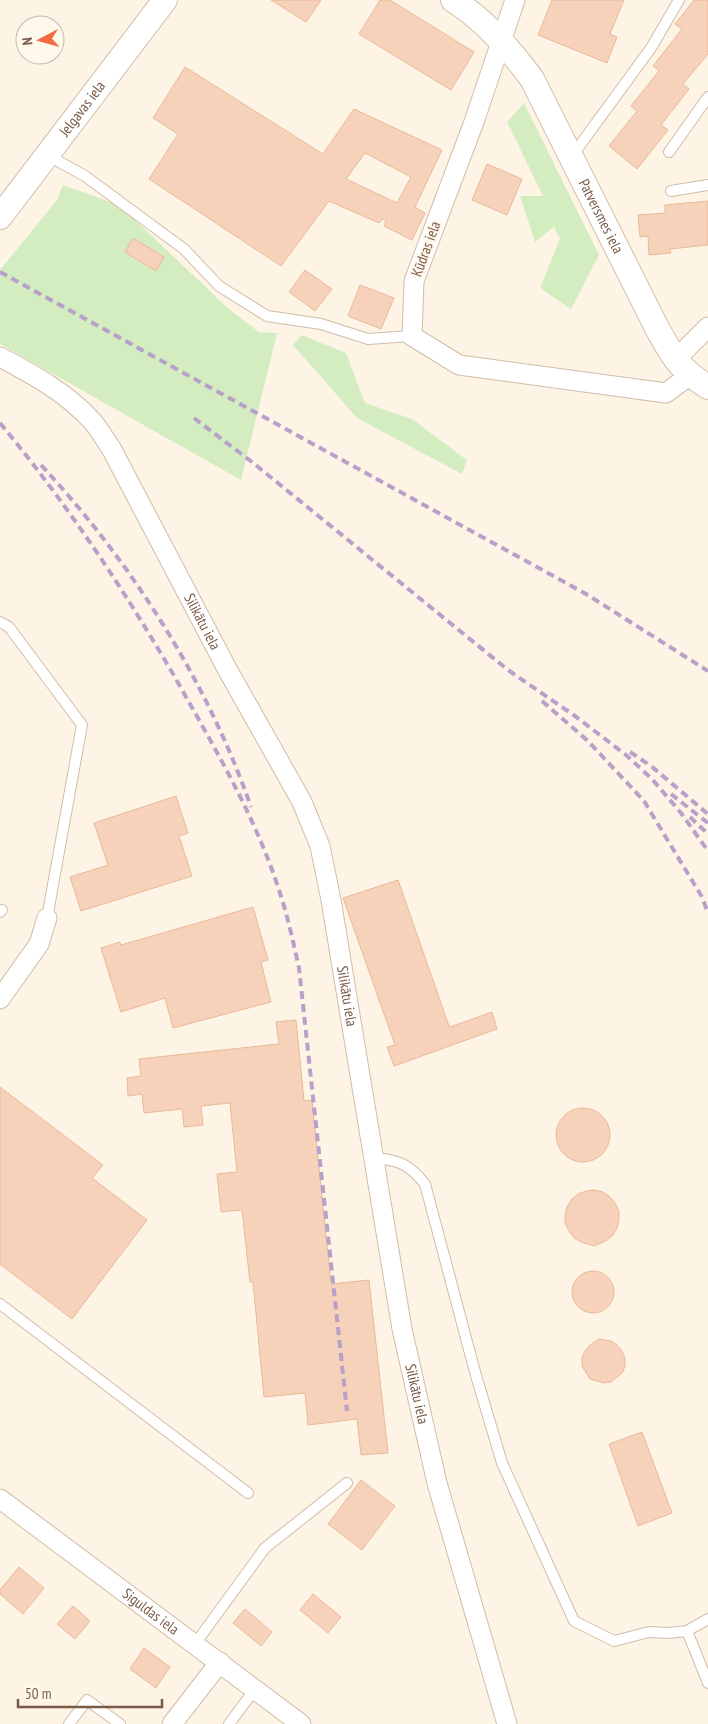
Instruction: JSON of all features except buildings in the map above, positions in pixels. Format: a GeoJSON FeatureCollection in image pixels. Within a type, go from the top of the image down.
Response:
{"type":"FeatureCollection","features":[{"type":"Feature","properties":{"kind":"street","name":"Jelgavas iela"},"geometry":{"type":"LineString","coordinates":[[0,217],[165,0]]}},
{"type":"Feature","properties":{"kind":"street","name":"Patversmes iela"},"geometry":{"type":"LineString","coordinates":[[452,0],[465,8],[501,40],[532,79],[657,328],[691,374]]}},
{"type":"Feature","properties":{"kind":"street","name":"Kūdras iela"},"geometry":{"type":"LineString","coordinates":[[412,336],[414,281],[474,122],[515,0]]}},
{"type":"Feature","properties":{"kind":"street"},"geometry":{"type":"LineString","coordinates":[[412,336],[458,365],[666,394],[691,374],[708,327]]}},
{"type":"Feature","properties":{"kind":"street","name":"Silikātu iela"},"geometry":{"type":"LineString","coordinates":[[0,357],[37,377],[70,400],[94,423],[111,448],[226,666],[302,802],[320,846],[402,1329],[445,1510],[507,1724]]}},
{"type":"Feature","properties":{"kind":"street"},"geometry":{"type":"LineString","coordinates":[[0,999],[39,944],[47,918]]}},
{"type":"Feature","properties":{"kind":"street","name":"Siguldas iela"},"geometry":{"type":"LineString","coordinates":[[0,1499],[301,1724]]}},
{"type":"Feature","properties":{"kind":"street"},"geometry":{"type":"LineString","coordinates":[[172,1724],[220,1662]]}},
{"type":"Feature","properties":{"kind":"lane"},"geometry":{"type":"LineString","coordinates":[[572,156],[651,48],[679,0]]}},
{"type":"Feature","properties":{"kind":"lane"},"geometry":{"type":"LineString","coordinates":[[669,152],[708,97]]}},
{"type":"Feature","properties":{"kind":"lane"},"geometry":{"type":"LineString","coordinates":[[47,156],[93,182],[184,249],[219,286],[267,316],[321,324],[368,340],[412,336]]}},
{"type":"Feature","properties":{"kind":"lane"},"geometry":{"type":"LineString","coordinates":[[670,191],[708,185]]}},
{"type":"Feature","properties":{"kind":"lane"},"geometry":{"type":"LineString","coordinates":[[0,622],[9,627],[82,725],[47,918]]}},
{"type":"Feature","properties":{"kind":"lane"},"geometry":{"type":"LineString","coordinates":[[374,1158],[392,1160],[414,1170],[425,1184],[475,1372],[502,1463],[574,1621],[614,1641],[649,1632],[687,1631],[708,1619]]}},
{"type":"Feature","properties":{"kind":"lane"},"geometry":{"type":"LineString","coordinates":[[0,1304],[248,1493]]}},
{"type":"Feature","properties":{"kind":"lane"},"geometry":{"type":"LineString","coordinates":[[195,1644],[265,1548],[347,1483]]}},
{"type":"Feature","properties":{"kind":"lane"},"geometry":{"type":"LineString","coordinates":[[687,1631],[708,1683]]}},
{"type":"Feature","properties":{"kind":"lane"},"geometry":{"type":"LineString","coordinates":[[229,1724],[256,1690]]}},
{"type":"Feature","properties":{"kind":"lane"},"geometry":{"type":"LineString","coordinates":[[69,1724],[87,1700],[120,1724]]}},
{"type":"Feature","properties":{"kind":"green space"},"geometry":{"type":"Polygon","coordinates":[[[524,103],[599,255],[571,309],[540,288],[560,239],[554,227],[535,242],[520,196],[543,196],[507,122],[524,103]]]}},
{"type":"Feature","properties":{"kind":"green space"},"geometry":{"type":"Polygon","coordinates":[[[63,185],[119,205],[230,310],[259,332],[277,333],[241,480],[0,344],[0,270],[57,200],[63,185]]]}},
{"type":"Feature","properties":{"kind":"green space"},"geometry":{"type":"Polygon","coordinates":[[[302,335],[346,353],[365,403],[412,419],[467,460],[462,474],[357,418],[293,345],[302,335]]]}},
{"type":"Feature","properties":{"kind":"railway"},"geometry":{"type":"LineString","coordinates":[[0,272],[586,594],[708,671]]}},
{"type":"Feature","properties":{"kind":"railway"},"geometry":{"type":"LineString","coordinates":[[194,418],[252,462],[508,670],[575,716],[626,755],[652,779],[681,813],[708,851]]}},
{"type":"Feature","properties":{"kind":"railway"},"geometry":{"type":"LineString","coordinates":[[0,423],[73,518],[161,653],[247,810],[269,861],[287,917],[299,968],[347,1411]]}},
{"type":"Feature","properties":{"kind":"railway"},"geometry":{"type":"LineString","coordinates":[[41,465],[106,542],[164,625],[212,714],[233,760],[251,807]]}},
{"type":"Feature","properties":{"kind":"railway"},"geometry":{"type":"LineString","coordinates":[[542,701],[588,741],[644,801],[702,897],[708,913]]}},
{"type":"Feature","properties":{"kind":"railway"},"geometry":{"type":"LineString","coordinates":[[630,752],[651,766],[708,814]]}},
{"type":"Feature","properties":{"kind":"railway"},"geometry":{"type":"LineString","coordinates":[[671,794],[708,823]]}},
{"type":"Feature","properties":{"kind":"railway"},"geometry":{"type":"LineString","coordinates":[[690,817],[708,834]]}}]}
